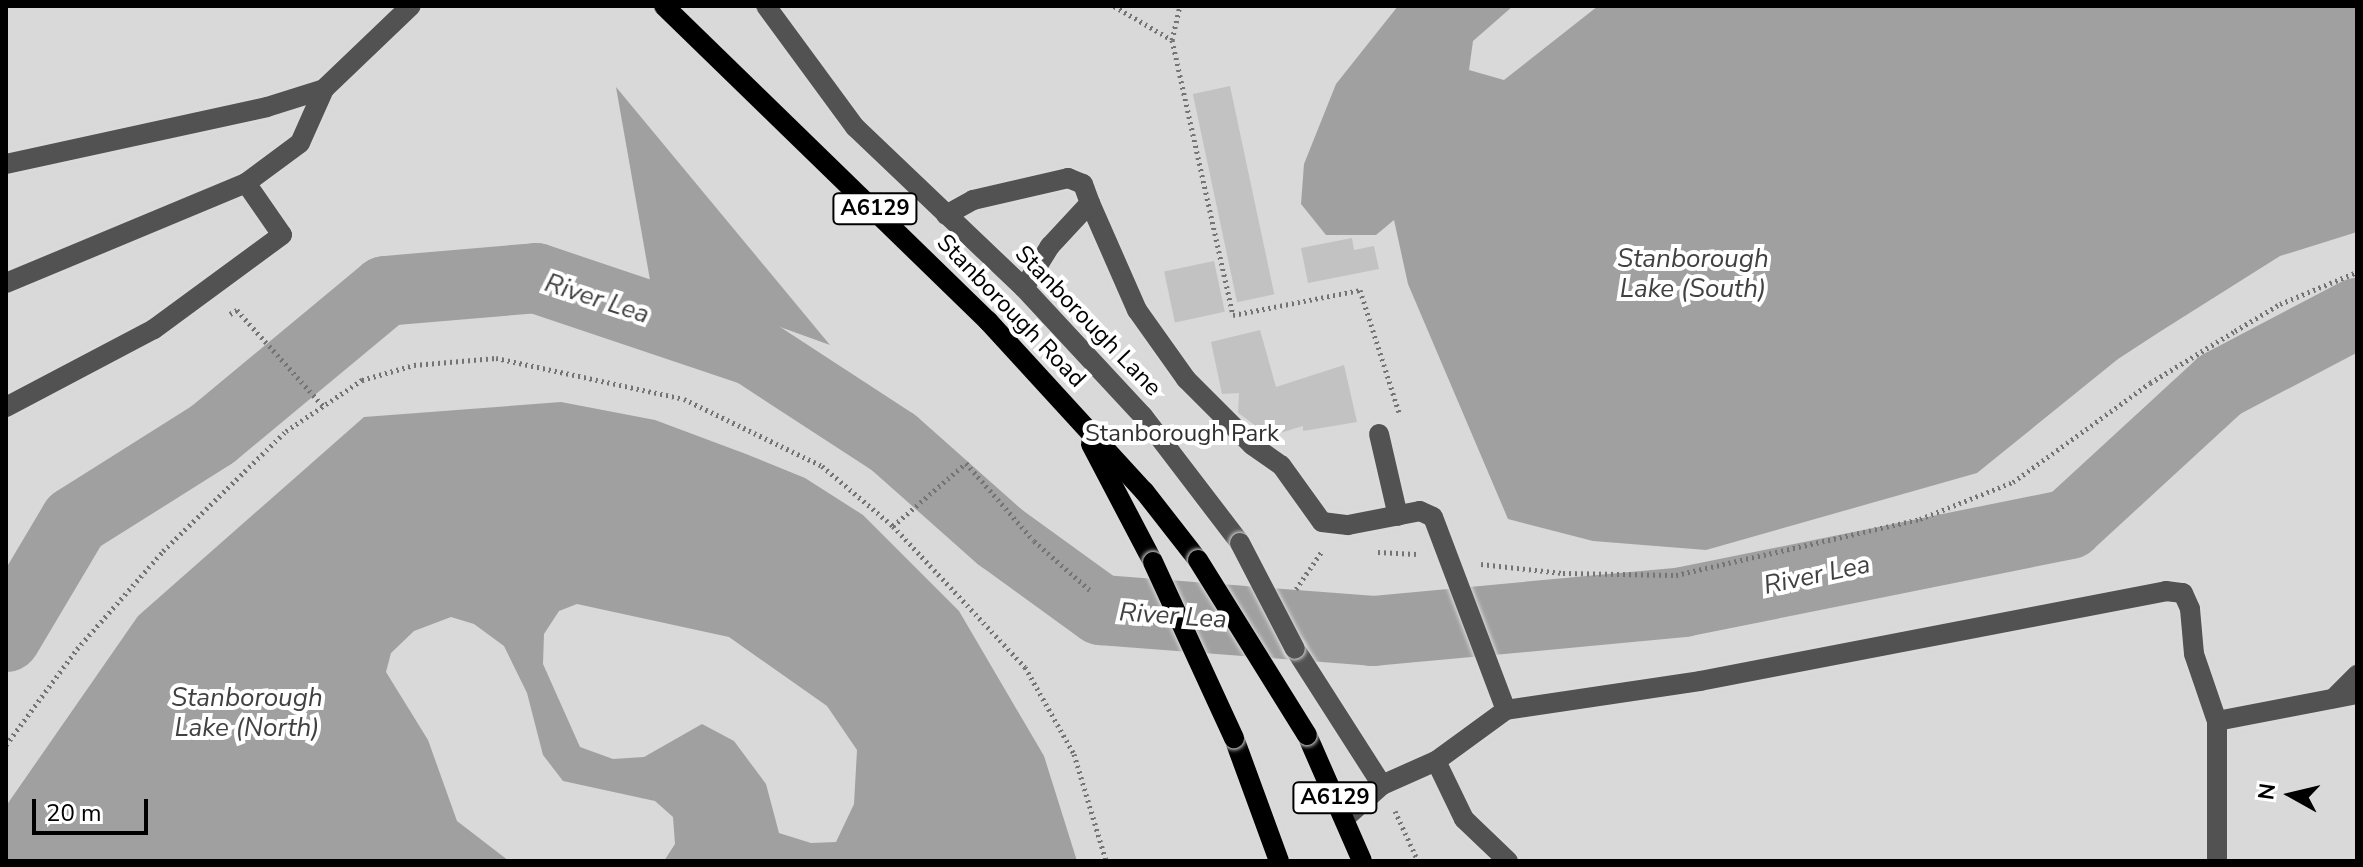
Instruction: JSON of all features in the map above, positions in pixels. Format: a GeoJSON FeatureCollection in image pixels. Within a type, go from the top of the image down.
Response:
{"type":"FeatureCollection","features":[{"type":"Feature","properties":{"kind":"main road","name":"Stanborough Road"},"geometry":{"type":"LineString","coordinates":[[664,6],[988,321],[1078,420]]}},
{"type":"Feature","properties":{"kind":"main road","name":"A6129"},"geometry":{"type":"LineString","coordinates":[[1078,420],[1198,560],[1307,735],[1362,861]]}},
{"type":"Feature","properties":{"kind":"main road","name":"A6129"},"geometry":{"type":"LineString","coordinates":[[1078,420],[1153,562],[1234,738],[1279,861]]}},
{"type":"Feature","properties":{"kind":"lane"},"geometry":{"type":"LineString","coordinates":[[6,283],[246,183],[300,143],[324,89],[411,6]]}},
{"type":"Feature","properties":{"kind":"lane","name":"Stanborough Lane"},"geometry":{"type":"LineString","coordinates":[[766,6],[855,127],[1024,288],[1143,416],[1240,543],[1295,649],[1382,785]]}},
{"type":"Feature","properties":{"kind":"lane"},"geometry":{"type":"LineString","coordinates":[[6,164],[267,107],[324,89]]}},
{"type":"Feature","properties":{"kind":"lane"},"geometry":{"type":"LineString","coordinates":[[946,215],[973,200],[1068,178],[1083,184],[1137,310],[1186,379],[1252,445],[1281,465],[1308,508],[1322,522],[1348,525],[1420,511],[1433,517],[1506,710]]}},
{"type":"Feature","properties":{"kind":"lane"},"geometry":{"type":"LineString","coordinates":[[6,407],[154,329],[282,235],[246,183]]}},
{"type":"Feature","properties":{"kind":"lane"},"geometry":{"type":"LineString","coordinates":[[1024,288],[1050,246],[1090,203]]}},
{"type":"Feature","properties":{"kind":"lane"},"geometry":{"type":"LineString","coordinates":[[1379,434],[1398,516]]}},
{"type":"Feature","properties":{"kind":"lane"},"geometry":{"type":"LineString","coordinates":[[1345,818],[1382,785],[1436,761],[1506,710],[1700,681],[2166,591],[2183,593],[2190,609],[2194,654],[2217,721],[2217,861]]}},
{"type":"Feature","properties":{"kind":"lane"},"geometry":{"type":"LineString","coordinates":[[2334,698],[2357,675]]}},
{"type":"Feature","properties":{"kind":"lane"},"geometry":{"type":"LineString","coordinates":[[2217,721],[2357,694]]}},
{"type":"Feature","properties":{"kind":"lane"},"geometry":{"type":"LineString","coordinates":[[1436,761],[1464,819],[1508,861]]}},
{"type":"Feature","properties":{"kind":"path"},"geometry":{"type":"LineString","coordinates":[[1114,6],[1172,40]]}},
{"type":"Feature","properties":{"kind":"path"},"geometry":{"type":"LineString","coordinates":[[1180,6],[1172,40],[1233,315],[1360,290],[1399,415]]}},
{"type":"Feature","properties":{"kind":"path"},"geometry":{"type":"LineString","coordinates":[[1369,551],[1449,555],[1563,573],[1676,575],[1920,519],[2013,482],[2150,383],[2235,331],[2280,304],[2357,272]]}},
{"type":"Feature","properties":{"kind":"path"},"geometry":{"type":"LineString","coordinates":[[225,317],[237,310],[312,389],[324,407]]}},
{"type":"Feature","properties":{"kind":"path"},"geometry":{"type":"LineString","coordinates":[[6,745],[77,649],[163,551],[286,431],[362,380],[456,359],[496,358],[684,399],[763,434],[822,466],[893,526],[1025,667],[1074,754],[1106,861]]}},
{"type":"Feature","properties":{"kind":"path"},"geometry":{"type":"LineString","coordinates":[[893,526],[966,463],[983,477],[1034,541],[1092,592]]}},
{"type":"Feature","properties":{"kind":"path"},"geometry":{"type":"LineString","coordinates":[[1291,593],[1323,549],[1338,549]]}},
{"type":"Feature","properties":{"kind":"path"},"geometry":{"type":"LineString","coordinates":[[1382,785],[1418,861]]}},
{"type":"Feature","properties":{"kind":"green space","name":"Stanborough Park"},"geometry":{"type":"Polygon","coordinates":[[[6,6],[2357,6],[2357,861],[6,861],[6,6]]]}},
{"type":"Feature","properties":{"kind":"water","name":"Stanborough Lake (South)"},"geometry":{"type":"Polygon","coordinates":[[[1398,6],[1513,6],[1473,41],[1469,70],[1504,80],[1598,6],[2357,6],[2357,232],[2280,256],[2161,331],[2118,359],[1977,473],[1706,550],[1593,541],[1508,519],[1408,284],[1394,220],[1376,235],[1326,235],[1301,204],[1304,164],[1336,84],[1398,6]]]}},
{"type":"Feature","properties":{"kind":"water"},"geometry":{"type":"Polygon","coordinates":[[[616,87],[830,345],[650,280],[616,87]]]}},
{"type":"Feature","properties":{"kind":"water","name":"Stanborough Lake (North)"},"geometry":{"type":"Polygon","coordinates":[[[561,402],[655,420],[805,478],[863,515],[959,611],[1044,756],[1077,861],[664,861],[675,844],[673,817],[655,801],[563,781],[543,755],[527,693],[504,646],[474,624],[451,617],[414,631],[391,653],[386,672],[428,740],[457,821],[509,861],[6,861],[6,806],[138,616],[364,417],[561,402]],[[577,604],[559,611],[544,634],[543,664],[580,747],[613,759],[644,757],[702,724],[734,741],[766,784],[779,833],[811,843],[836,842],[854,804],[857,750],[827,706],[729,637],[577,604]]]}},
{"type":"Feature","properties":{"kind":"building"},"geometry":{"type":"Polygon","coordinates":[[[1230,86],[1274,294],[1237,302],[1193,94],[1230,86]]]}},
{"type":"Feature","properties":{"kind":"building"},"geometry":{"type":"Polygon","coordinates":[[[1352,238],[1354,250],[1374,246],[1379,269],[1308,283],[1301,248],[1352,238]]]}},
{"type":"Feature","properties":{"kind":"building"},"geometry":{"type":"Polygon","coordinates":[[[1214,261],[1225,312],[1175,322],[1164,272],[1214,261]]]}},
{"type":"Feature","properties":{"kind":"building"},"geometry":{"type":"Polygon","coordinates":[[[1260,330],[1276,387],[1344,365],[1357,422],[1303,431],[1303,426],[1270,436],[1238,413],[1239,393],[1222,394],[1211,342],[1260,330]]]}},
{"type":"Feature","properties":{"kind":"waterway","name":"River Lea"},"geometry":{"type":"LineString","coordinates":[[6,637],[75,521],[213,434],[385,291],[536,278],[753,351],[894,443],[1000,537],[1101,610],[1373,631],[1683,602],[2069,524],[2220,385],[2357,313]]}}]}
